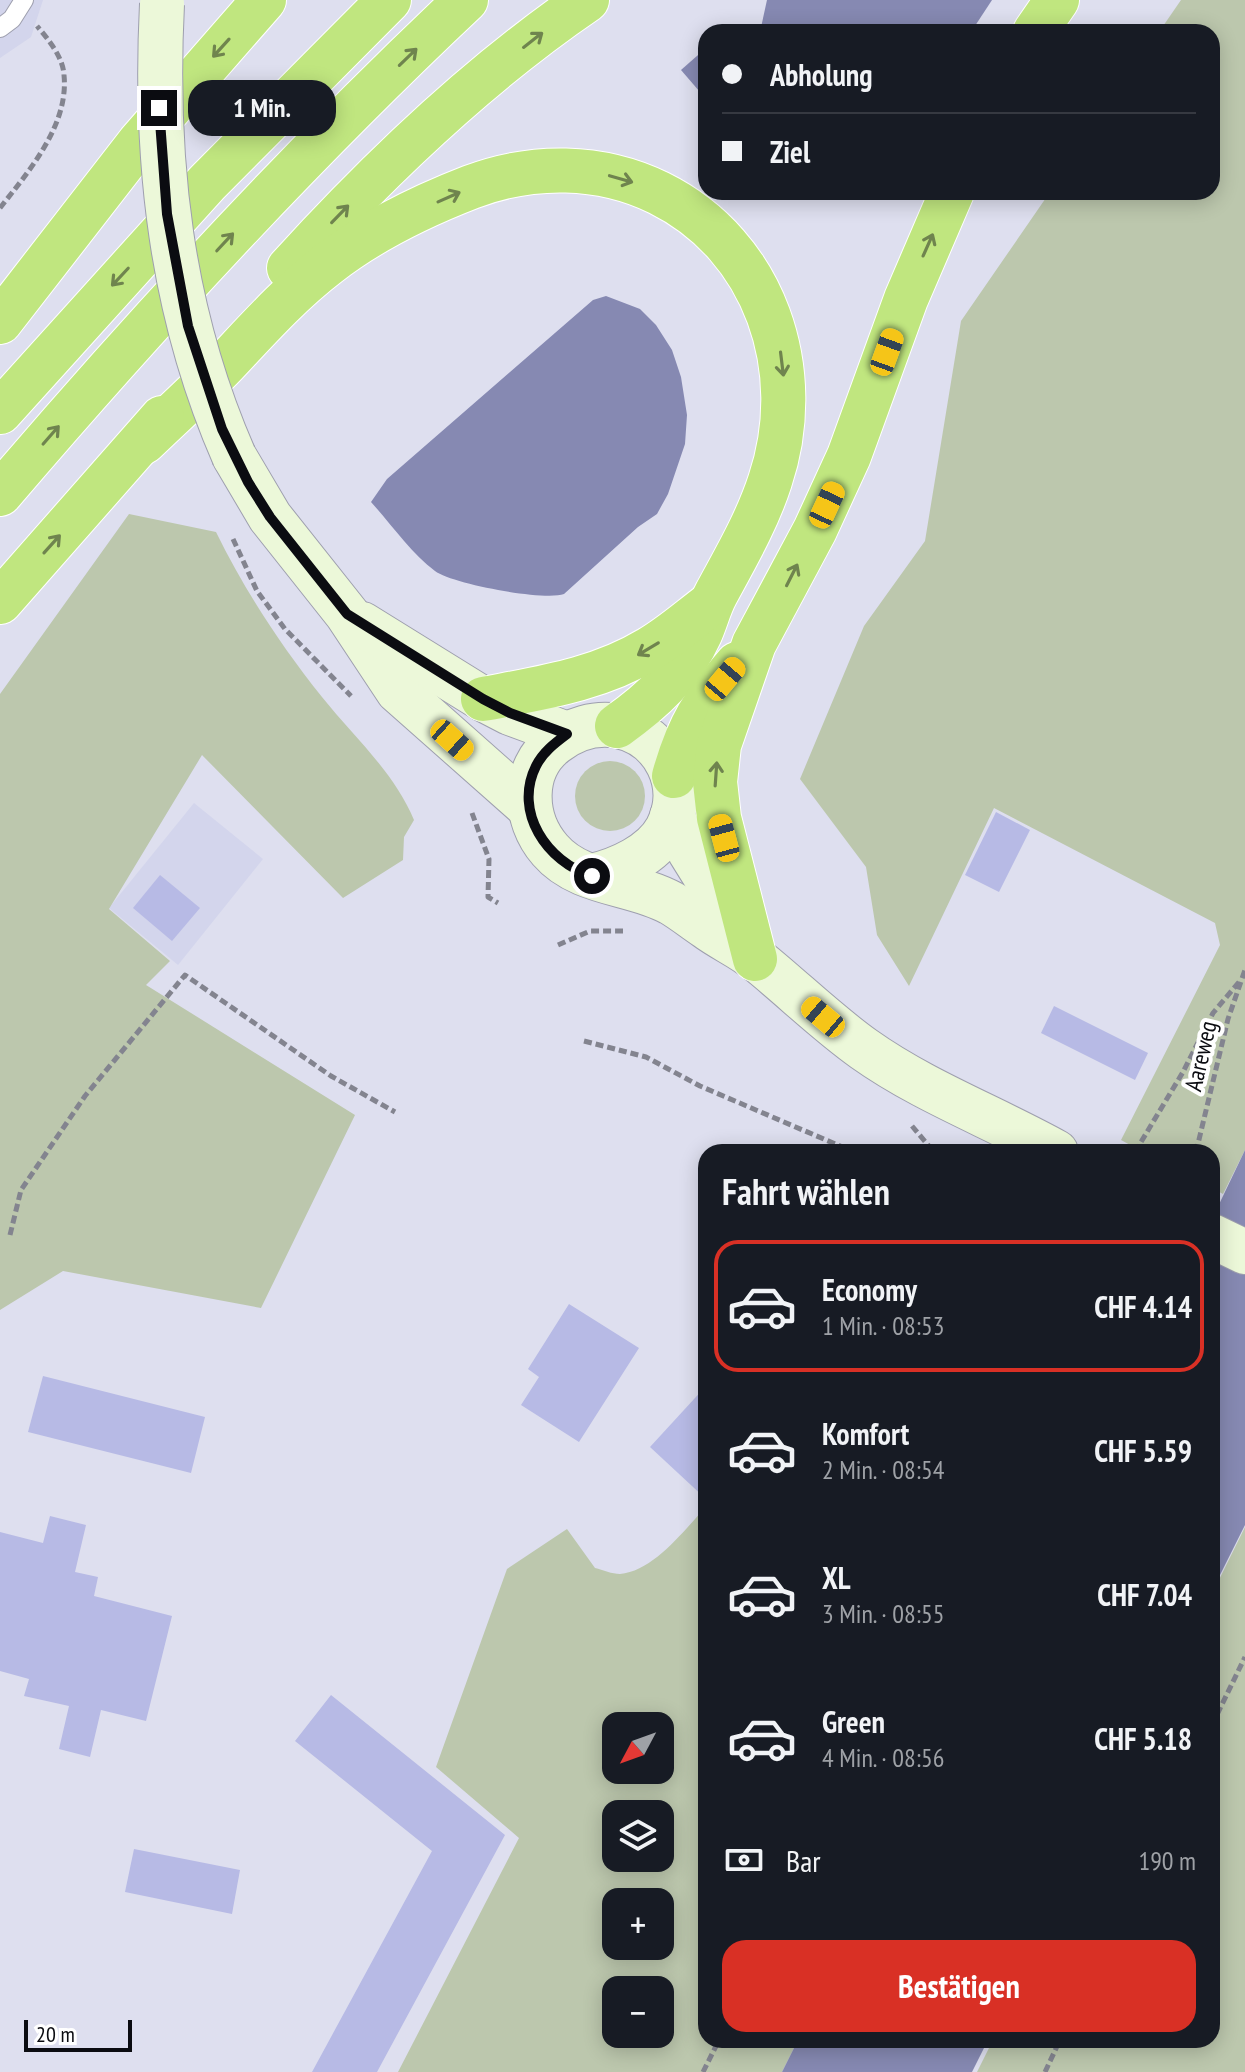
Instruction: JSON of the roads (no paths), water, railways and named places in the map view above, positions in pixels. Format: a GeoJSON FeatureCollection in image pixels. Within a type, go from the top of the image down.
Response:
{"type":"FeatureCollection","features":[{"type":"Feature","properties":{"kind":"highway"},"geometry":{"type":"LineString","coordinates":[[0,322],[139,143],[264,0]]}},
{"type":"Feature","properties":{"kind":"highway"},"geometry":{"type":"LineString","coordinates":[[0,412],[207,183],[389,0]]}},
{"type":"Feature","properties":{"kind":"highway"},"geometry":{"type":"LineString","coordinates":[[0,494],[114,363],[246,220],[466,0]]}},
{"type":"Feature","properties":{"kind":"highway"},"geometry":{"type":"LineString","coordinates":[[144,442],[213,352],[377,176],[502,64],[587,0]]}},
{"type":"Feature","properties":{"kind":"highway"},"geometry":{"type":"LineString","coordinates":[[1040,24],[1057,0]]}},
{"type":"Feature","properties":{"kind":"highway"},"geometry":{"type":"LineString","coordinates":[[0,602],[144,442],[298,288],[330,262],[384,228],[471,187],[505,177],[544,171],[581,171],[613,176],[671,199],[721,238],[759,291],[781,353],[784,416],[771,479],[745,539],[711,604],[700,635],[672,680],[617,726]]}},
{"type":"Feature","properties":{"kind":"highway"},"geometry":{"type":"LineString","coordinates":[[755,959],[719,818],[715,782],[719,745],[754,644],[815,530],[849,456],[906,299],[949,200]]}},
{"type":"Feature","properties":{"kind":"highway"},"geometry":{"type":"LineString","coordinates":[[483,699],[567,682],[616,666],[649,649],[711,604]]}},
{"type":"Feature","properties":{"kind":"highway"},"geometry":{"type":"LineString","coordinates":[[673,796],[689,729],[698,712],[754,644]]}},
{"type":"Feature","properties":{"kind":"main road"},"geometry":{"type":"LineString","coordinates":[[162,2],[159,108],[167,214],[188,326],[211,401],[234,456],[270,517],[347,614],[398,691],[529,807]]}},
{"type":"Feature","properties":{"kind":"main road"},"geometry":{"type":"LineString","coordinates":[[347,614],[483,699],[510,713],[567,734]]}},
{"type":"Feature","properties":{"kind":"main road"},"geometry":{"type":"LineString","coordinates":[[755,959],[723,900],[690,852],[664,757],[650,741],[617,726],[598,725],[567,734],[549,748],[536,766],[530,784],[529,807],[541,839],[563,863],[671,903],[755,959],[823,1017],[877,1057],[1041,1144]]}},
{"type":"Feature","properties":{"kind":"main road"},"geometry":{"type":"LineString","coordinates":[[592,876],[615,871],[648,849],[666,831],[673,796]]}},
{"type":"Feature","properties":{"kind":"main road"},"geometry":{"type":"LineString","coordinates":[[1220,1240],[1245,1252]]}},
{"type":"Feature","properties":{"kind":"lane"},"geometry":{"type":"LineString","coordinates":[[0,28],[22,4]]}},
{"type":"Feature","properties":{"kind":"water"},"geometry":{"type":"Polygon","coordinates":[[[767,0],[992,0],[976,24],[762,24],[767,0]]]}},
{"type":"Feature","properties":{"kind":"water"},"geometry":{"type":"Polygon","coordinates":[[[698,55],[698,90],[681,70],[698,55]]]}},
{"type":"Feature","properties":{"kind":"water"},"geometry":{"type":"Polygon","coordinates":[[[606,296],[640,309],[656,325],[672,350],[681,377],[687,415],[685,444],[668,494],[657,514],[638,527],[564,594],[553,596],[498,590],[435,571],[409,547],[371,502],[387,479],[593,300],[606,296]]]}},
{"type":"Feature","properties":{"kind":"water"},"geometry":{"type":"Polygon","coordinates":[[[1245,1150],[1245,1525],[1220,1575],[1220,1202],[1245,1150]]]}},
{"type":"Feature","properties":{"kind":"water"},"geometry":{"type":"Polygon","coordinates":[[[794,2048],[984,2048],[972,2072],[782,2072],[794,2048]]]}}]}
